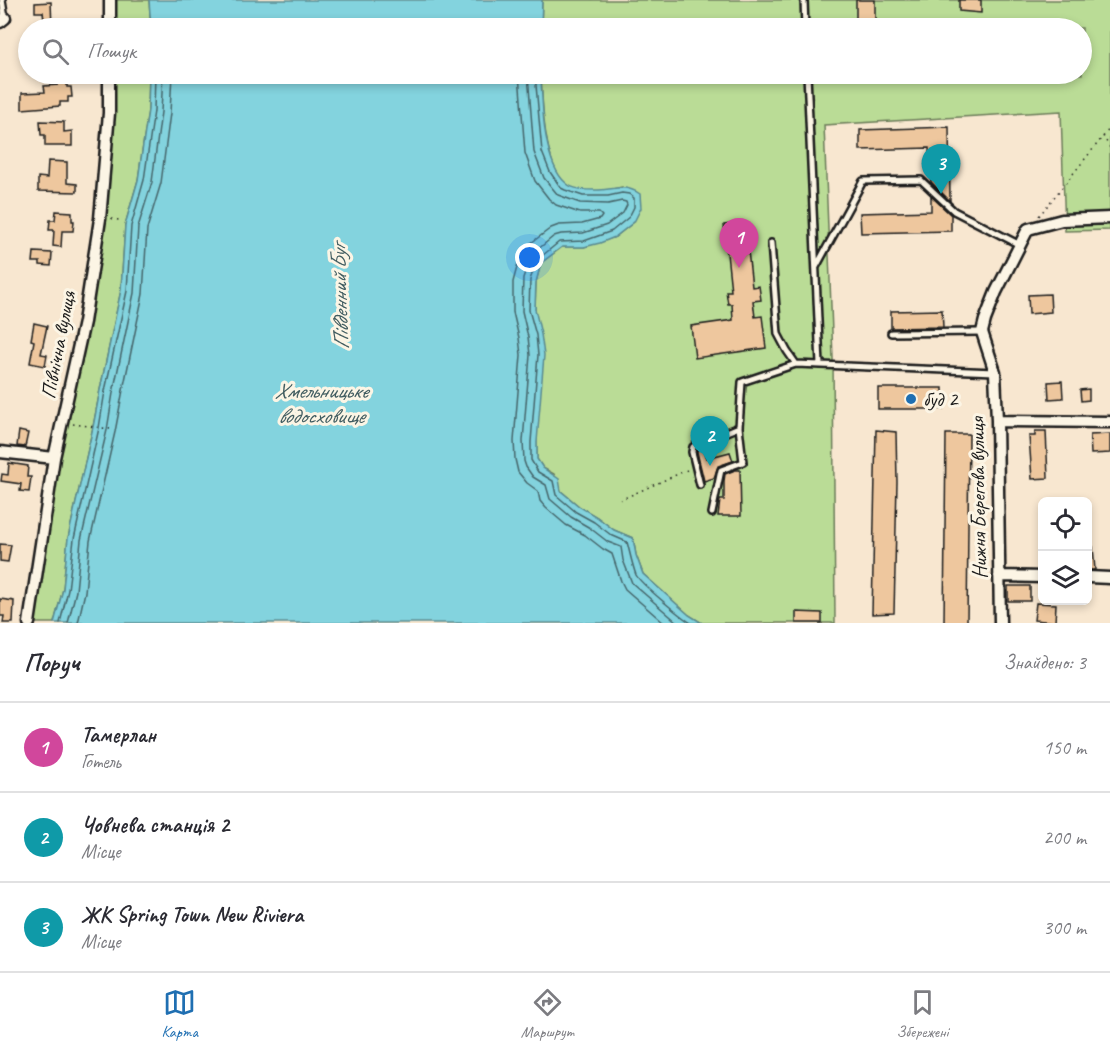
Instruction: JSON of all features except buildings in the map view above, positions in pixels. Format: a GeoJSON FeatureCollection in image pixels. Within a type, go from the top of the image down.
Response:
{"type":"FeatureCollection","features":[{"type":"Feature","properties":{"kind":"street"},"geometry":{"type":"LineString","coordinates":[[110,0],[110,18]]}},
{"type":"Feature","properties":{"kind":"street","name":"Північна вулиця"},"geometry":{"type":"LineString","coordinates":[[29,623],[54,458],[84,322],[100,219],[109,113],[109,84]]}},
{"type":"Feature","properties":{"kind":"street"},"geometry":{"type":"LineString","coordinates":[[982,332],[996,292],[1028,229],[1062,220],[1110,218]]}},
{"type":"Feature","properties":{"kind":"street","name":"Нижня Берегова вулиця"},"geometry":{"type":"LineString","coordinates":[[982,332],[995,372],[1000,623]]}},
{"type":"Feature","properties":{"kind":"street"},"geometry":{"type":"LineString","coordinates":[[997,421],[1110,422]]}},
{"type":"Feature","properties":{"kind":"street"},"geometry":{"type":"LineString","coordinates":[[0,452],[54,458]]}},
{"type":"Feature","properties":{"kind":"street"},"geometry":{"type":"LineString","coordinates":[[999,576],[1038,577]]}},
{"type":"Feature","properties":{"kind":"street"},"geometry":{"type":"LineString","coordinates":[[1092,577],[1110,578]]}},
{"type":"Feature","properties":{"kind":"lane"},"geometry":{"type":"LineString","coordinates":[[2,0],[3,20]]}},
{"type":"Feature","properties":{"kind":"lane"},"geometry":{"type":"LineString","coordinates":[[804,0],[805,18]]}},
{"type":"Feature","properties":{"kind":"lane"},"geometry":{"type":"LineString","coordinates":[[807,84],[820,365]]}},
{"type":"Feature","properties":{"kind":"lane"},"geometry":{"type":"LineString","coordinates":[[816,268],[863,181],[921,180],[954,211],[1020,245]]}},
{"type":"Feature","properties":{"kind":"lane"},"geometry":{"type":"LineString","coordinates":[[771,243],[778,334],[796,364]]}},
{"type":"Feature","properties":{"kind":"lane"},"geometry":{"type":"LineString","coordinates":[[891,333],[982,332]]}},
{"type":"Feature","properties":{"kind":"lane"},"geometry":{"type":"LineString","coordinates":[[712,513],[721,470],[743,462],[739,427],[742,382],[796,364],[995,372]]}},
{"type":"Feature","properties":{"kind":"lane"},"geometry":{"type":"LineString","coordinates":[[700,485],[692,452],[693,447],[739,427]]}},
{"type":"Feature","properties":{"kind":"path"},"geometry":{"type":"LineString","coordinates":[[1028,229],[1110,128]]}},
{"type":"Feature","properties":{"kind":"path"},"geometry":{"type":"LineString","coordinates":[[1103,136],[1110,148]]}},
{"type":"Feature","properties":{"kind":"path"},"geometry":{"type":"LineString","coordinates":[[62,423],[110,429]]}},
{"type":"Feature","properties":{"kind":"path"},"geometry":{"type":"LineString","coordinates":[[620,500],[695,466]]}},
{"type":"Feature","properties":{"kind":"green space"},"geometry":{"type":"Polygon","coordinates":[[[115,0],[149,0],[150,18],[115,18],[115,0]]]}},
{"type":"Feature","properties":{"kind":"green space"},"geometry":{"type":"Polygon","coordinates":[[[542,0],[1110,0],[1110,230],[1065,231],[1061,111],[824,125],[833,358],[835,623],[702,623],[689,615],[643,574],[633,538],[614,530],[580,507],[561,491],[554,474],[543,468],[537,459],[535,309],[536,282],[541,263],[562,247],[584,247],[615,237],[634,222],[622,187],[579,190],[567,185],[559,177],[549,150],[541,84],[1092,84],[1092,18],[541,18],[542,0]]]}},
{"type":"Feature","properties":{"kind":"green space"},"geometry":{"type":"Polygon","coordinates":[[[113,84],[149,84],[148,110],[138,180],[125,225],[121,290],[68,538],[63,589],[54,623],[34,623],[58,459],[89,323],[113,84]]]}},
{"type":"Feature","properties":{"kind":"water"},"geometry":{"type":"Polygon","coordinates":[[[149,0],[542,0],[541,18],[150,18],[149,0]]]}},
{"type":"Feature","properties":{"kind":"water","name":"Хмельницьке водосховище"},"geometry":{"type":"Polygon","coordinates":[[[149,84],[541,84],[545,132],[548,148],[558,174],[569,185],[584,190],[624,188],[634,191],[640,194],[641,208],[634,222],[615,237],[584,247],[562,247],[541,263],[536,282],[535,309],[544,355],[537,459],[543,468],[559,479],[561,491],[580,507],[614,530],[633,538],[643,574],[689,615],[702,623],[54,623],[63,589],[68,538],[121,290],[125,225],[138,180],[148,110],[149,84]]]}},
{"type":"Feature","properties":{"kind":"place","name":"ЖК Spring Town New Riviera"},"geometry":{"type":"Point","coordinates":[941,194]}},
{"type":"Feature","properties":{"kind":"place","name":"Тамерлан"},"geometry":{"type":"Point","coordinates":[739,268]}},
{"type":"Feature","properties":{"kind":"place","name":"буд 2"},"geometry":{"type":"Point","coordinates":[911,399]}},
{"type":"Feature","properties":{"kind":"place","name":"Човнева станція 2"},"geometry":{"type":"Point","coordinates":[710,466]}},
{"type":"Feature","properties":{"kind":"water label","name":"Південний Буг"},"geometry":{"type":"Point","coordinates":[339,297]}}]}
